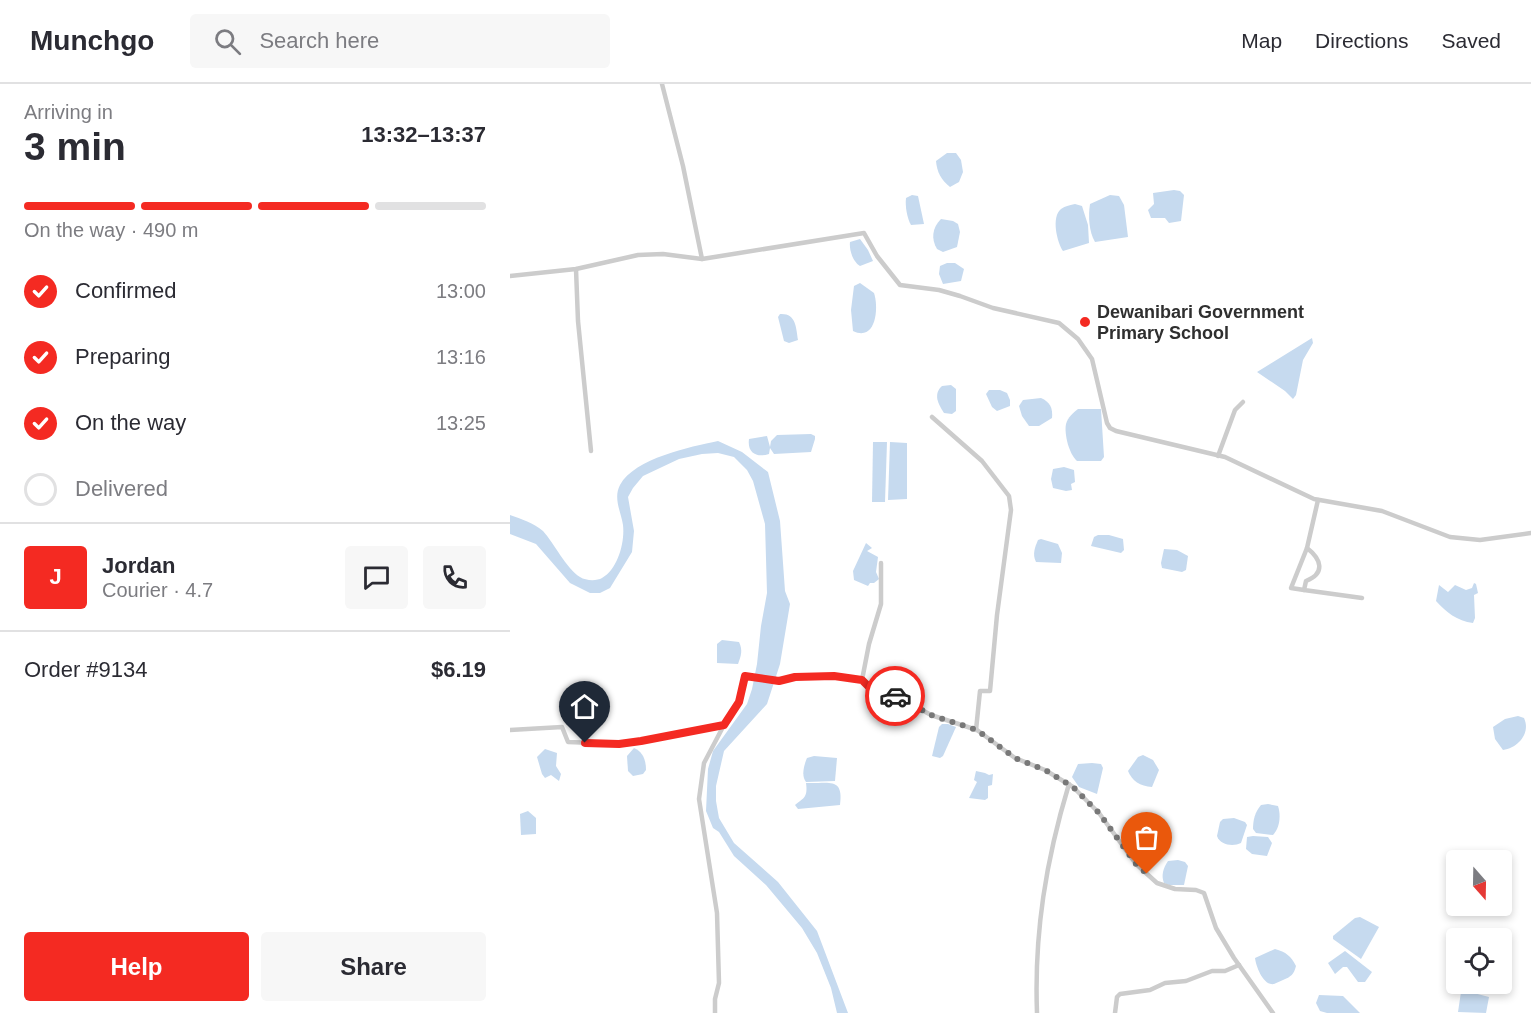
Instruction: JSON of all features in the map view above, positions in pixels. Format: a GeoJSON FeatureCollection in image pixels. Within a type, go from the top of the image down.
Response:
{"type":"FeatureCollection","features":[{"type":"Feature","properties":{"kind":"street"},"geometry":{"type":"LineString","coordinates":[[662,84],[681,156],[702,259]]}},
{"type":"Feature","properties":{"kind":"street"},"geometry":{"type":"LineString","coordinates":[[510,276],[576,269],[638,255],[663,254],[702,259],[864,233],[877,256],[900,285],[939,290],[993,308],[1059,324],[1078,339],[1092,359],[1110,428],[1218,456],[1318,500],[1382,512],[1450,537],[1480,540],[1531,533]]}},
{"type":"Feature","properties":{"kind":"street"},"geometry":{"type":"LineString","coordinates":[[576,269],[578,321],[591,451]]}},
{"type":"Feature","properties":{"kind":"street"},"geometry":{"type":"LineString","coordinates":[[1218,456],[1230,429],[1235,410],[1243,402]]}},
{"type":"Feature","properties":{"kind":"street"},"geometry":{"type":"LineString","coordinates":[[932,417],[982,461],[1009,496],[1011,510],[997,615],[990,691],[980,691],[976,730]]}},
{"type":"Feature","properties":{"kind":"street"},"geometry":{"type":"LineString","coordinates":[[1318,500],[1307,548],[1291,588],[1362,598]]}},
{"type":"Feature","properties":{"kind":"street"},"geometry":{"type":"LineString","coordinates":[[1304,590],[1306,581],[1314,578],[1318,573],[1320,563],[1307,548]]}},
{"type":"Feature","properties":{"kind":"street"},"geometry":{"type":"LineString","coordinates":[[862,680],[869,644],[881,604],[881,563]]}},
{"type":"Feature","properties":{"kind":"street"},"geometry":{"type":"LineString","coordinates":[[715,1013],[715,999],[719,983],[717,913],[699,799],[704,763],[739,702],[745,676],[779,681],[813,676],[862,680],[874,692],[903,696],[931,715],[976,730],[1015,758],[1045,770],[1069,784],[1099,813],[1136,864],[1157,883],[1175,889],[1196,890],[1204,893],[1216,928],[1273,1013]]}},
{"type":"Feature","properties":{"kind":"street"},"geometry":{"type":"LineString","coordinates":[[510,730],[562,727],[568,742],[619,744],[724,725]]}},
{"type":"Feature","properties":{"kind":"street"},"geometry":{"type":"LineString","coordinates":[[1037,1013],[1036,974],[1043,889],[1069,784]]}},
{"type":"Feature","properties":{"kind":"street"},"geometry":{"type":"LineString","coordinates":[[1115,1013],[1117,997],[1120,994],[1150,990],[1165,984],[1186,981],[1212,971],[1225,971],[1239,965]]}},
{"type":"Feature","properties":{"kind":"water"},"geometry":{"type":"Polygon","coordinates":[[[947,153],[956,153],[961,160],[963,172],[959,182],[950,187],[940,176],[936,161],[947,153]]]}},
{"type":"Feature","properties":{"kind":"water"},"geometry":{"type":"Polygon","coordinates":[[[1174,190],[1184,195],[1181,221],[1169,223],[1165,218],[1151,218],[1148,210],[1154,204],[1153,193],[1174,190]]]}},
{"type":"Feature","properties":{"kind":"water"},"geometry":{"type":"Polygon","coordinates":[[[912,195],[918,196],[924,224],[911,225],[906,198],[912,195]]]}},
{"type":"Feature","properties":{"kind":"water"},"geometry":{"type":"Polygon","coordinates":[[[1110,195],[1119,196],[1124,205],[1128,237],[1095,242],[1091,234],[1090,204],[1110,195]]]}},
{"type":"Feature","properties":{"kind":"water"},"geometry":{"type":"Polygon","coordinates":[[[1075,204],[1082,206],[1088,225],[1089,243],[1063,251],[1057,236],[1056,218],[1061,209],[1075,204]]]}},
{"type":"Feature","properties":{"kind":"water"},"geometry":{"type":"Polygon","coordinates":[[[941,219],[958,224],[960,232],[957,247],[943,252],[937,249],[933,237],[934,230],[941,219]]]}},
{"type":"Feature","properties":{"kind":"water"},"geometry":{"type":"Polygon","coordinates":[[[860,239],[873,261],[860,266],[853,259],[850,242],[860,239]]]}},
{"type":"Feature","properties":{"kind":"water"},"geometry":{"type":"Polygon","coordinates":[[[955,263],[964,269],[961,281],[943,284],[939,274],[940,266],[955,263]]]}},
{"type":"Feature","properties":{"kind":"water"},"geometry":{"type":"Polygon","coordinates":[[[860,283],[874,293],[876,307],[876,315],[871,328],[861,333],[853,331],[851,310],[854,286],[860,283]]]}},
{"type":"Feature","properties":{"kind":"water"},"geometry":{"type":"Polygon","coordinates":[[[780,314],[792,318],[798,340],[789,343],[784,341],[778,317],[780,314]]]}},
{"type":"Feature","properties":{"kind":"water"},"geometry":{"type":"Polygon","coordinates":[[[1312,338],[1313,343],[1303,360],[1296,395],[1293,399],[1257,372],[1312,338]]]}},
{"type":"Feature","properties":{"kind":"water"},"geometry":{"type":"Polygon","coordinates":[[[951,385],[956,389],[956,411],[952,414],[944,413],[937,396],[942,386],[951,385]]]}},
{"type":"Feature","properties":{"kind":"water"},"geometry":{"type":"Polygon","coordinates":[[[989,390],[1000,390],[1007,393],[1010,406],[997,411],[992,407],[986,394],[989,390]]]}},
{"type":"Feature","properties":{"kind":"water"},"geometry":{"type":"Polygon","coordinates":[[[1041,398],[1050,406],[1052,418],[1039,426],[1029,426],[1019,406],[1023,400],[1041,398]]]}},
{"type":"Feature","properties":{"kind":"water"},"geometry":{"type":"Polygon","coordinates":[[[1078,409],[1101,409],[1104,457],[1101,461],[1077,461],[1069,449],[1066,424],[1069,417],[1078,409]]]}},
{"type":"Feature","properties":{"kind":"water"},"geometry":{"type":"Polygon","coordinates":[[[811,434],[815,436],[815,439],[811,452],[774,454],[770,448],[769,454],[757,455],[751,451],[749,444],[749,439],[767,436],[770,447],[771,441],[777,435],[811,434]]]}},
{"type":"Feature","properties":{"kind":"water"},"geometry":{"type":"Polygon","coordinates":[[[718,441],[742,452],[768,472],[780,521],[785,591],[790,604],[780,664],[767,704],[724,751],[716,786],[719,818],[734,843],[778,882],[817,931],[848,1013],[837,1013],[831,988],[817,953],[802,928],[766,885],[734,856],[719,832],[713,828],[706,811],[708,769],[713,751],[747,704],[752,689],[767,593],[765,524],[753,481],[747,470],[734,457],[718,453],[679,459],[643,476],[628,497],[634,531],[632,552],[610,588],[600,593],[590,593],[570,583],[536,544],[510,534],[510,515],[532,523],[543,531],[575,573],[585,579],[600,579],[608,574],[616,562],[621,547],[623,525],[617,495],[620,485],[627,476],[664,455],[718,441]]]}},
{"type":"Feature","properties":{"kind":"water"},"geometry":{"type":"Polygon","coordinates":[[[873,442],[887,442],[885,502],[872,502],[873,442]]]}},
{"type":"Feature","properties":{"kind":"water"},"geometry":{"type":"Polygon","coordinates":[[[890,442],[907,443],[907,499],[888,500],[890,442]]]}},
{"type":"Feature","properties":{"kind":"water"},"geometry":{"type":"Polygon","coordinates":[[[1064,467],[1074,470],[1075,482],[1071,484],[1072,490],[1053,488],[1051,479],[1053,469],[1064,467]]]}},
{"type":"Feature","properties":{"kind":"water"},"geometry":{"type":"Polygon","coordinates":[[[1098,535],[1123,539],[1124,550],[1121,553],[1091,546],[1094,537],[1098,535]]]}},
{"type":"Feature","properties":{"kind":"water"},"geometry":{"type":"Polygon","coordinates":[[[1038,540],[1058,544],[1062,553],[1061,563],[1036,562],[1034,551],[1038,540]]]}},
{"type":"Feature","properties":{"kind":"water"},"geometry":{"type":"Polygon","coordinates":[[[866,543],[872,548],[867,551],[878,557],[876,572],[879,579],[868,586],[854,580],[853,571],[866,543]]]}},
{"type":"Feature","properties":{"kind":"water"},"geometry":{"type":"Polygon","coordinates":[[[1164,549],[1177,550],[1188,556],[1186,570],[1182,572],[1162,568],[1164,549]]]}},
{"type":"Feature","properties":{"kind":"water"},"geometry":{"type":"Polygon","coordinates":[[[1474,583],[1478,593],[1474,595],[1475,618],[1473,623],[1452,615],[1436,601],[1439,585],[1448,592],[1455,585],[1466,590],[1472,588],[1474,583]]]}},
{"type":"Feature","properties":{"kind":"water"},"geometry":{"type":"Polygon","coordinates":[[[722,640],[739,642],[741,653],[738,664],[717,663],[717,644],[722,640]]]}},
{"type":"Feature","properties":{"kind":"water"},"geometry":{"type":"Polygon","coordinates":[[[1518,716],[1524,718],[1526,724],[1522,739],[1514,746],[1503,750],[1495,739],[1493,727],[1505,719],[1518,716]]]}},
{"type":"Feature","properties":{"kind":"water"},"geometry":{"type":"Polygon","coordinates":[[[942,724],[956,727],[940,758],[932,756],[939,727],[942,724]]]}},
{"type":"Feature","properties":{"kind":"water"},"geometry":{"type":"Polygon","coordinates":[[[634,748],[643,757],[646,770],[643,774],[633,776],[628,771],[627,756],[634,748]]]}},
{"type":"Feature","properties":{"kind":"water"},"geometry":{"type":"Polygon","coordinates":[[[545,749],[557,753],[556,766],[561,774],[559,781],[551,775],[545,778],[542,774],[537,757],[545,749]]]}},
{"type":"Feature","properties":{"kind":"water"},"geometry":{"type":"Polygon","coordinates":[[[1143,755],[1153,760],[1159,770],[1152,787],[1137,782],[1128,771],[1138,757],[1143,755]]]}},
{"type":"Feature","properties":{"kind":"water"},"geometry":{"type":"Polygon","coordinates":[[[814,756],[837,758],[835,781],[806,782],[804,780],[803,774],[807,758],[814,756]]]}},
{"type":"Feature","properties":{"kind":"water"},"geometry":{"type":"Polygon","coordinates":[[[1078,764],[1101,764],[1103,768],[1097,794],[1079,787],[1072,777],[1078,764]]]}},
{"type":"Feature","properties":{"kind":"water"},"geometry":{"type":"Polygon","coordinates":[[[976,771],[993,774],[992,785],[988,786],[988,798],[985,800],[969,798],[977,782],[974,780],[976,771]]]}},
{"type":"Feature","properties":{"kind":"water"},"geometry":{"type":"Polygon","coordinates":[[[806,783],[827,783],[837,786],[841,796],[840,805],[798,809],[795,805],[805,797],[806,783]]]}},
{"type":"Feature","properties":{"kind":"water"},"geometry":{"type":"Polygon","coordinates":[[[1261,805],[1278,806],[1279,810],[1280,817],[1273,835],[1256,833],[1253,829],[1257,810],[1261,805]]]}},
{"type":"Feature","properties":{"kind":"water"},"geometry":{"type":"Polygon","coordinates":[[[528,811],[536,818],[536,834],[521,835],[520,814],[528,811]]]}},
{"type":"Feature","properties":{"kind":"water"},"geometry":{"type":"Polygon","coordinates":[[[1234,818],[1247,825],[1241,843],[1234,845],[1221,841],[1217,836],[1220,822],[1223,819],[1234,818]]]}},
{"type":"Feature","properties":{"kind":"water"},"geometry":{"type":"Polygon","coordinates":[[[1247,837],[1268,837],[1272,843],[1267,856],[1252,854],[1246,849],[1247,837]]]}},
{"type":"Feature","properties":{"kind":"water"},"geometry":{"type":"Polygon","coordinates":[[[1168,861],[1185,862],[1188,866],[1184,885],[1164,883],[1163,875],[1166,864],[1168,861]]]}},
{"type":"Feature","properties":{"kind":"water"},"geometry":{"type":"Polygon","coordinates":[[[1360,917],[1379,927],[1361,959],[1333,939],[1333,936],[1355,918],[1360,917]]]}},
{"type":"Feature","properties":{"kind":"water"},"geometry":{"type":"Polygon","coordinates":[[[1275,949],[1288,955],[1296,966],[1290,976],[1270,984],[1261,975],[1255,958],[1275,949]]]}},
{"type":"Feature","properties":{"kind":"water"},"geometry":{"type":"Polygon","coordinates":[[[1345,951],[1372,972],[1365,982],[1358,982],[1347,967],[1343,967],[1335,974],[1328,963],[1345,951]]]}},
{"type":"Feature","properties":{"kind":"water"},"geometry":{"type":"Polygon","coordinates":[[[1461,994],[1489,997],[1486,1013],[1458,1012],[1461,994]]]}},
{"type":"Feature","properties":{"kind":"water"},"geometry":{"type":"Polygon","coordinates":[[[1319,995],[1343,996],[1360,1013],[1320,1011],[1316,1003],[1319,995]]]}},
{"type":"Feature","properties":{"kind":"way so far"},"geometry":{"type":"LineString","coordinates":[[895,696],[903,696],[931,715],[977,730],[1015,758],[1045,770],[1073,787],[1099,813],[1136,864],[1147,874]]}},
{"type":"Feature","properties":{"kind":"place","name":"Dewanibari Government Primary School"},"geometry":{"type":"Point","coordinates":[1085,322]}},
{"type":"Feature","properties":{"kind":"route"},"geometry":{"type":"LineString","coordinates":[[585,743],[619,744],[724,725],[739,702],[745,676],[779,681],[795,677],[834,676],[862,680],[874,692],[895,696]]}}]}
